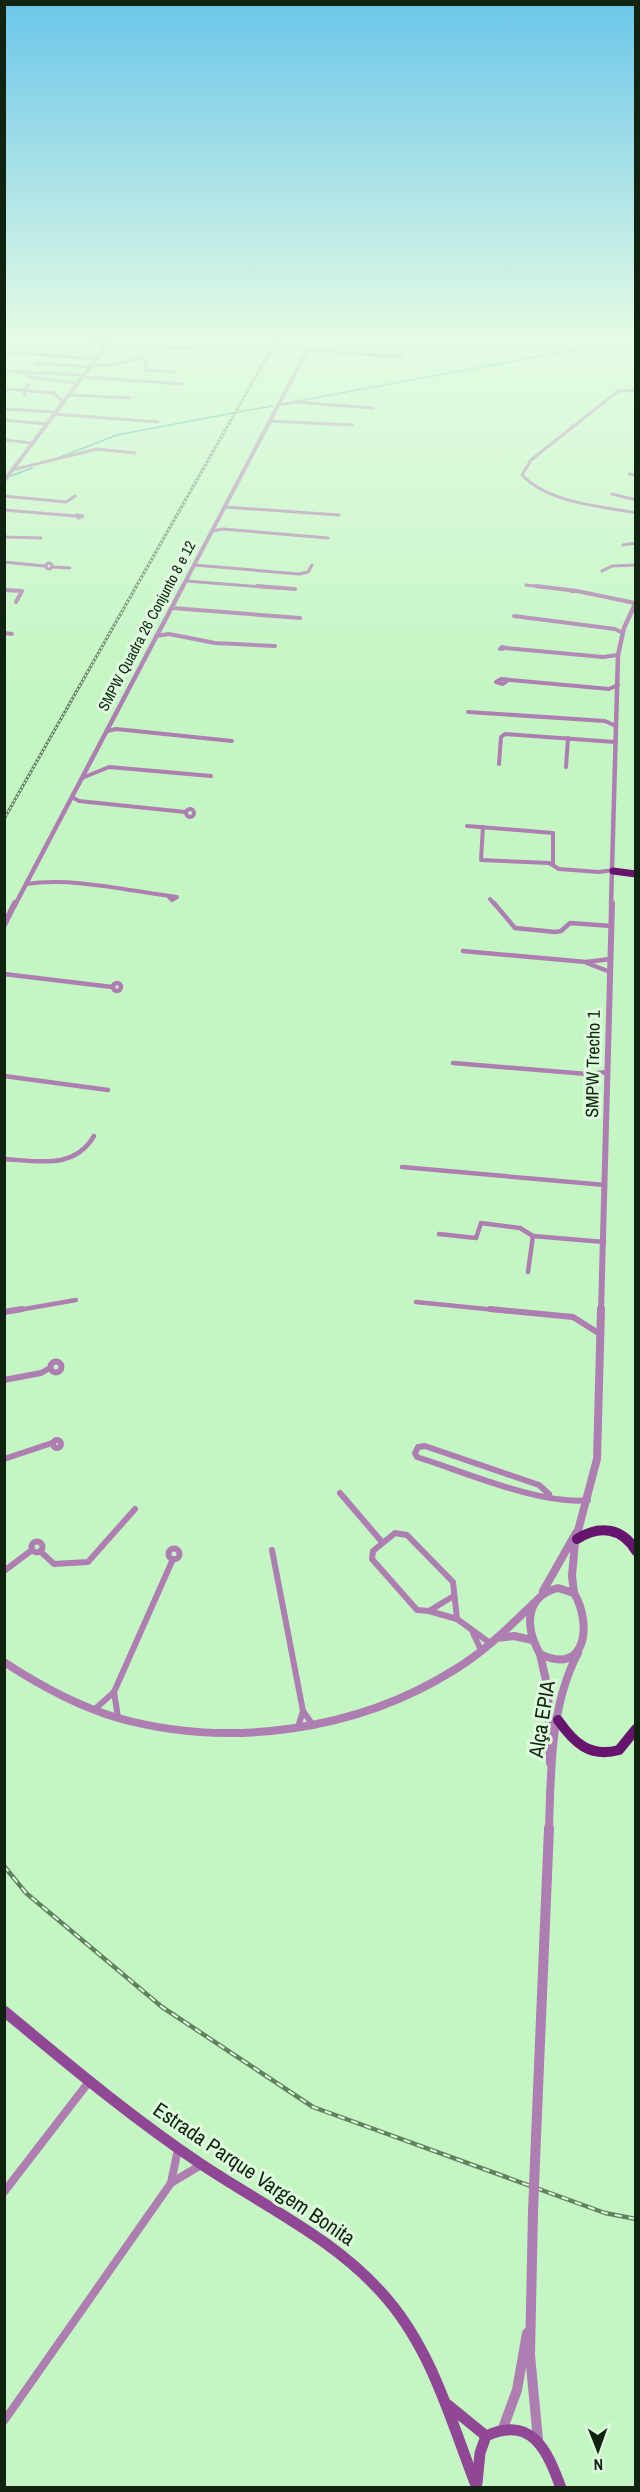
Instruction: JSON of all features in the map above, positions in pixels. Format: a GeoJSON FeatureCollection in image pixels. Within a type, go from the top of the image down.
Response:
{"type":"FeatureCollection","features":[{"type":"Feature","properties":{"kind":"highway"},"geometry":{"type":"LineString","coordinates":[[613,870],[636,868]]}},
{"type":"Feature","properties":{"kind":"highway"},"geometry":{"type":"LineString","coordinates":[[613,870],[636,874]]}},
{"type":"Feature","properties":{"kind":"highway"},"geometry":{"type":"LineString","coordinates":[[578,1534],[605,1529],[622,1534],[636,1551]]}},
{"type":"Feature","properties":{"kind":"highway"},"geometry":{"type":"LineString","coordinates":[[558,1720],[578,1745],[599,1754],[619,1750],[636,1729]]}},
{"type":"Feature","properties":{"kind":"main road","name":"Estrada Parque Vargem Bonita"},"geometry":{"type":"LineString","coordinates":[[4,2011],[88,2083],[202,2164],[297,2224],[358,2270],[396,2311],[445,2401]]}},
{"type":"Feature","properties":{"kind":"main road"},"geometry":{"type":"LineString","coordinates":[[445,2401],[486,2436]]}},
{"type":"Feature","properties":{"kind":"main road"},"geometry":{"type":"LineString","coordinates":[[445,2401],[477,2487]]}},
{"type":"Feature","properties":{"kind":"main road"},"geometry":{"type":"LineString","coordinates":[[477,2487],[480,2453],[486,2436],[503,2428],[526,2431],[538,2440],[561,2487]]}},
{"type":"Feature","properties":{"kind":"street"},"geometry":{"type":"LineString","coordinates":[[4,481],[23,455]]}},
{"type":"Feature","properties":{"kind":"street"},"geometry":{"type":"LineString","coordinates":[[12,470],[72,455]]}},
{"type":"Feature","properties":{"kind":"street","name":"SMPW Quadra 26 Conjunto 8 e 12"},"geometry":{"type":"LineString","coordinates":[[4,925],[157,634],[175,606],[251,455]]}},
{"type":"Feature","properties":{"kind":"street"},"geometry":{"type":"LineString","coordinates":[[537,455],[531,460],[522,475],[526,483],[546,491],[636,513]]}},
{"type":"Feature","properties":{"kind":"street"},"geometry":{"type":"LineString","coordinates":[[629,474],[636,475]]}},
{"type":"Feature","properties":{"kind":"street"},"geometry":{"type":"LineString","coordinates":[[612,494],[636,500]]}},
{"type":"Feature","properties":{"kind":"street"},"geometry":{"type":"LineString","coordinates":[[4,496],[66,502],[75,496]]}},
{"type":"Feature","properties":{"kind":"street"},"geometry":{"type":"LineString","coordinates":[[225,505],[339,514]]}},
{"type":"Feature","properties":{"kind":"street"},"geometry":{"type":"LineString","coordinates":[[4,510],[75,516]]}},
{"type":"Feature","properties":{"kind":"street"},"geometry":{"type":"LineString","coordinates":[[214,526],[223,529],[328,538]]}},
{"type":"Feature","properties":{"kind":"street"},"geometry":{"type":"LineString","coordinates":[[212,531],[223,529]]}},
{"type":"Feature","properties":{"kind":"street"},"geometry":{"type":"LineString","coordinates":[[4,535],[41,538]]}},
{"type":"Feature","properties":{"kind":"street"},"geometry":{"type":"LineString","coordinates":[[623,545],[636,543]]}},
{"type":"Feature","properties":{"kind":"street"},"geometry":{"type":"LineString","coordinates":[[4,562],[44,566],[51,564],[53,567],[70,568]]}},
{"type":"Feature","properties":{"kind":"street"},"geometry":{"type":"LineString","coordinates":[[194,565],[299,574],[308,572],[312,565]]}},
{"type":"Feature","properties":{"kind":"street"},"geometry":{"type":"LineString","coordinates":[[602,571],[612,566],[636,566]]}},
{"type":"Feature","properties":{"kind":"street"},"geometry":{"type":"LineString","coordinates":[[187,579],[295,589]]}},
{"type":"Feature","properties":{"kind":"street"},"geometry":{"type":"LineString","coordinates":[[526,585],[577,591],[635,602]]}},
{"type":"Feature","properties":{"kind":"street"},"geometry":{"type":"LineString","coordinates":[[4,590],[22,592],[16,602]]}},
{"type":"Feature","properties":{"kind":"street","name":"SMPW Trecho 1"},"geometry":{"type":"LineString","coordinates":[[578,1534],[589,1500],[597,1459],[618,659],[623,630],[635,602]]}},
{"type":"Feature","properties":{"kind":"street"},"geometry":{"type":"LineString","coordinates":[[175,606],[300,618]]}},
{"type":"Feature","properties":{"kind":"street"},"geometry":{"type":"LineString","coordinates":[[514,616],[623,630]]}},
{"type":"Feature","properties":{"kind":"street"},"geometry":{"type":"LineString","coordinates":[[4,633],[12,634]]}},
{"type":"Feature","properties":{"kind":"street"},"geometry":{"type":"LineString","coordinates":[[157,634],[201,638],[215,643],[275,646]]}},
{"type":"Feature","properties":{"kind":"street"},"geometry":{"type":"LineString","coordinates":[[506,648],[618,659]]}},
{"type":"Feature","properties":{"kind":"street"},"geometry":{"type":"LineString","coordinates":[[507,681],[609,689],[618,685]]}},
{"type":"Feature","properties":{"kind":"street"},"geometry":{"type":"LineString","coordinates":[[609,689],[617,695]]}},
{"type":"Feature","properties":{"kind":"street"},"geometry":{"type":"LineString","coordinates":[[468,712],[616,722]]}},
{"type":"Feature","properties":{"kind":"street"},"geometry":{"type":"LineString","coordinates":[[108,728],[232,741]]}},
{"type":"Feature","properties":{"kind":"street"},"geometry":{"type":"LineString","coordinates":[[499,764],[501,737],[505,734],[615,742]]}},
{"type":"Feature","properties":{"kind":"street"},"geometry":{"type":"LineString","coordinates":[[566,767],[568,738]]}},
{"type":"Feature","properties":{"kind":"street"},"geometry":{"type":"LineString","coordinates":[[82,778],[109,767],[211,776]]}},
{"type":"Feature","properties":{"kind":"street"},"geometry":{"type":"LineString","coordinates":[[70,800],[185,812]]}},
{"type":"Feature","properties":{"kind":"street"},"geometry":{"type":"LineString","coordinates":[[466,826],[553,833],[553,863]]}},
{"type":"Feature","properties":{"kind":"street"},"geometry":{"type":"LineString","coordinates":[[483,827],[480,859],[553,863],[559,869],[599,872],[613,870]]}},
{"type":"Feature","properties":{"kind":"street"},"geometry":{"type":"LineString","coordinates":[[599,872],[612,879]]}},
{"type":"Feature","properties":{"kind":"street"},"geometry":{"type":"LineString","coordinates":[[30,877],[37,882]]}},
{"type":"Feature","properties":{"kind":"street"},"geometry":{"type":"LineString","coordinates":[[26,884],[37,882],[168,896]]}},
{"type":"Feature","properties":{"kind":"street"},"geometry":{"type":"LineString","coordinates":[[490,899],[515,928],[555,932],[561,931],[570,923],[611,926]]}},
{"type":"Feature","properties":{"kind":"street"},"geometry":{"type":"LineString","coordinates":[[463,951],[586,962],[611,959]]}},
{"type":"Feature","properties":{"kind":"street"},"geometry":{"type":"LineString","coordinates":[[586,962],[610,972]]}},
{"type":"Feature","properties":{"kind":"street"},"geometry":{"type":"LineString","coordinates":[[4,974],[112,987]]}},
{"type":"Feature","properties":{"kind":"street"},"geometry":{"type":"LineString","coordinates":[[453,1063],[592,1074],[607,1072]]}},
{"type":"Feature","properties":{"kind":"street"},"geometry":{"type":"LineString","coordinates":[[592,1074],[607,1080]]}},
{"type":"Feature","properties":{"kind":"street"},"geometry":{"type":"LineString","coordinates":[[4,1076],[108,1090]]}},
{"type":"Feature","properties":{"kind":"street"},"geometry":{"type":"LineString","coordinates":[[4,1159],[68,1160],[82,1155],[91,1145],[94,1136]]}},
{"type":"Feature","properties":{"kind":"street"},"geometry":{"type":"LineString","coordinates":[[402,1167],[605,1185]]}},
{"type":"Feature","properties":{"kind":"street"},"geometry":{"type":"LineString","coordinates":[[439,1234],[476,1238],[481,1223],[520,1228],[533,1236],[604,1242]]}},
{"type":"Feature","properties":{"kind":"street"},"geometry":{"type":"LineString","coordinates":[[528,1272],[533,1236]]}},
{"type":"Feature","properties":{"kind":"street"},"geometry":{"type":"LineString","coordinates":[[4,1312],[76,1300]]}},
{"type":"Feature","properties":{"kind":"street"},"geometry":{"type":"LineString","coordinates":[[416,1302],[573,1317],[602,1335]]}},
{"type":"Feature","properties":{"kind":"street"},"geometry":{"type":"LineString","coordinates":[[4,1380],[41,1373],[50,1368]]}},
{"type":"Feature","properties":{"kind":"street"},"geometry":{"type":"LineString","coordinates":[[4,1459],[52,1443]]}},
{"type":"Feature","properties":{"kind":"street"},"geometry":{"type":"LineString","coordinates":[[549,1494],[539,1485],[457,1457],[421,1446],[415,1453],[417,1457],[527,1492],[549,1494],[573,1503],[589,1500]]}},
{"type":"Feature","properties":{"kind":"street"},"geometry":{"type":"LineString","coordinates":[[453,1468],[457,1457]]}},
{"type":"Feature","properties":{"kind":"street"},"geometry":{"type":"LineString","coordinates":[[488,1479],[492,1469]]}},
{"type":"Feature","properties":{"kind":"street"},"geometry":{"type":"LineString","coordinates":[[527,1492],[531,1482]]}},
{"type":"Feature","properties":{"kind":"street"},"geometry":{"type":"LineString","coordinates":[[340,1493],[382,1542]]}},
{"type":"Feature","properties":{"kind":"street"},"geometry":{"type":"LineString","coordinates":[[573,1503],[583,1519]]}},
{"type":"Feature","properties":{"kind":"street"},"geometry":{"type":"LineString","coordinates":[[4,1571],[32,1550],[40,1551],[54,1564],[88,1563],[135,1509]]}},
{"type":"Feature","properties":{"kind":"street"},"geometry":{"type":"LineString","coordinates":[[457,1619],[452,1597],[453,1582],[407,1535],[399,1532],[382,1542],[373,1551],[372,1559],[415,1609],[457,1619],[473,1633],[493,1641],[507,1635],[532,1640]]}},
{"type":"Feature","properties":{"kind":"street"},"geometry":{"type":"LineString","coordinates":[[4,1662],[49,1689],[95,1709],[166,1728],[239,1732],[314,1725],[397,1700],[455,1670],[493,1641],[534,1604],[578,1534]]}},
{"type":"Feature","properties":{"kind":"street"},"geometry":{"type":"LineString","coordinates":[[534,1604],[530,1622],[532,1640],[540,1654],[556,1662],[570,1659],[578,1653],[583,1641],[585,1619],[574,1593],[570,1567],[578,1534]]}},
{"type":"Feature","properties":{"kind":"street"},"geometry":{"type":"LineString","coordinates":[[272,1550],[303,1711],[314,1725]]}},
{"type":"Feature","properties":{"kind":"street"},"geometry":{"type":"LineString","coordinates":[[95,1709],[114,1692],[173,1559]]}},
{"type":"Feature","properties":{"kind":"street"},"geometry":{"type":"LineString","coordinates":[[542,1592],[558,1588],[574,1593]]}},
{"type":"Feature","properties":{"kind":"street"},"geometry":{"type":"LineString","coordinates":[[429,1611],[452,1597]]}},
{"type":"Feature","properties":{"kind":"street"},"geometry":{"type":"LineString","coordinates":[[473,1633],[481,1650]]}},
{"type":"Feature","properties":{"kind":"street","name":"Alça EPIA"},"geometry":{"type":"LineString","coordinates":[[551,1777],[560,1696],[566,1676],[578,1653]]}},
{"type":"Feature","properties":{"kind":"street","name":"Alça EPIA"},"geometry":{"type":"LineString","coordinates":[[540,1654],[548,1689],[551,1777]]}},
{"type":"Feature","properties":{"kind":"street"},"geometry":{"type":"LineString","coordinates":[[114,1692],[118,1717]]}},
{"type":"Feature","properties":{"kind":"street"},"geometry":{"type":"LineString","coordinates":[[298,1727],[303,1711]]}},
{"type":"Feature","properties":{"kind":"street"},"geometry":{"type":"LineString","coordinates":[[538,2440],[531,2390],[529,2322],[551,1777]]}},
{"type":"Feature","properties":{"kind":"street"},"geometry":{"type":"LineString","coordinates":[[4,2192],[88,2083]]}},
{"type":"Feature","properties":{"kind":"street"},"geometry":{"type":"LineString","coordinates":[[4,2421],[171,2183],[179,2148]]}},
{"type":"Feature","properties":{"kind":"street"},"geometry":{"type":"LineString","coordinates":[[171,2183],[202,2164]]}},
{"type":"Feature","properties":{"kind":"street"},"geometry":{"type":"LineString","coordinates":[[503,2428],[517,2390],[529,2322]]}},
{"type":"Feature","properties":{"kind":"waterway"},"geometry":{"type":"LineString","coordinates":[[60,457],[64,455]]}},
{"type":"Feature","properties":{"kind":"waterway"},"geometry":{"type":"LineString","coordinates":[[11,476],[32,468]]}},
{"type":"Feature","properties":{"kind":"railway"},"geometry":{"type":"LineString","coordinates":[[4,819],[211,455]]}},
{"type":"Feature","properties":{"kind":"railway"},"geometry":{"type":"LineString","coordinates":[[4,1866],[26,1893],[162,2007],[313,2107],[605,2213],[636,2219]]}}]}
